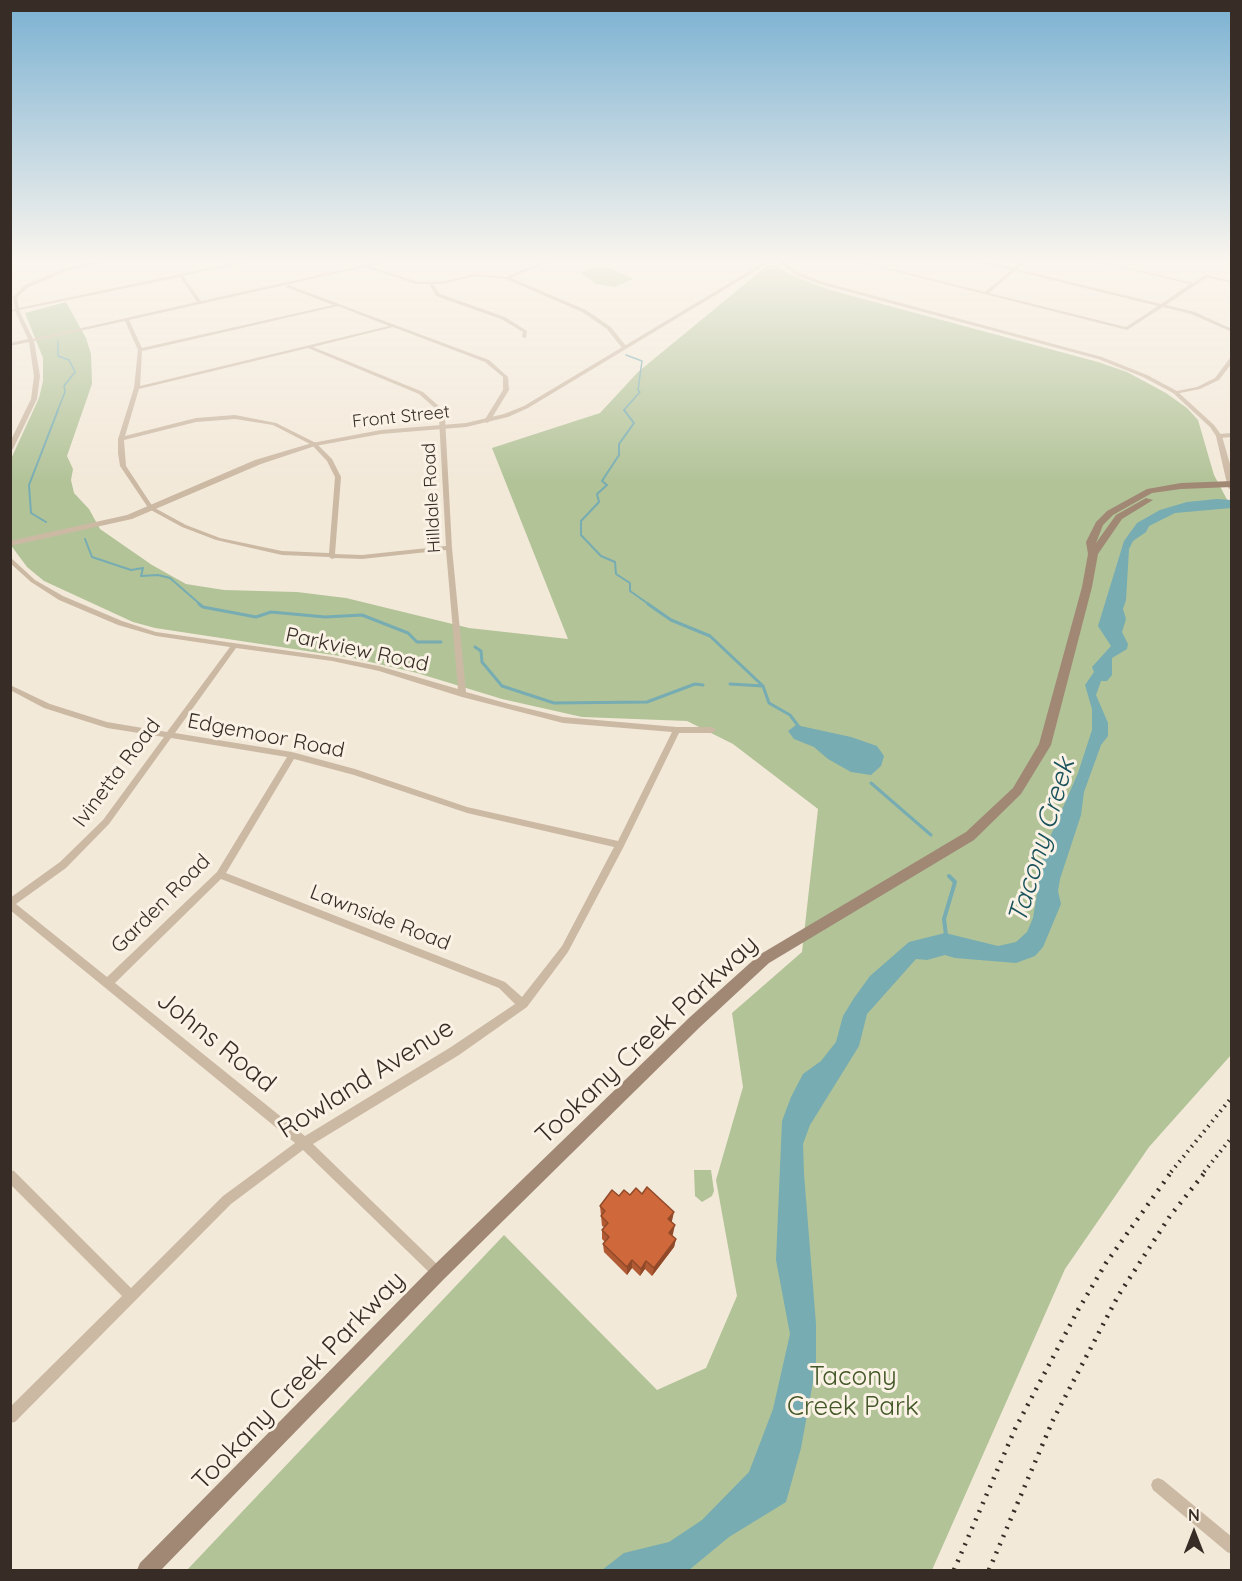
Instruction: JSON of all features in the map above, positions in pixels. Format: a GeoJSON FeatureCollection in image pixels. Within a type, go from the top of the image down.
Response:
{"type":"FeatureCollection","features":[{"type":"Feature","properties":{"kind":"main road","name":"Tookany Creek Parkway"},"geometry":{"type":"LineString","coordinates":[[1098,549],[1091,542],[1099,524],[1129,500],[1150,491],[1181,486],[1231,487]]}},
{"type":"Feature","properties":{"kind":"main road","name":"Tookany Creek Parkway"},"geometry":{"type":"LineString","coordinates":[[147,1570],[438,1273],[764,959],[970,836],[1017,791],[1046,745],[1098,549],[1109,528],[1119,517],[1146,502],[1179,493],[1231,487]]}},
{"type":"Feature","properties":{"kind":"street"},"geometry":{"type":"LineString","coordinates":[[10,449],[34,399],[36,387],[37,366],[28,335]]}},
{"type":"Feature","properties":{"kind":"street"},"geometry":{"type":"LineString","coordinates":[[10,345],[57,335]]}},
{"type":"Feature","properties":{"kind":"street"},"geometry":{"type":"LineString","coordinates":[[133,335],[140,350],[136,388],[121,439],[123,466],[151,508],[184,526],[235,544],[282,553],[332,557],[449,548]]}},
{"type":"Feature","properties":{"kind":"street"},"geometry":{"type":"LineString","coordinates":[[140,350],[207,335]]}},
{"type":"Feature","properties":{"kind":"street"},"geometry":{"type":"LineString","coordinates":[[136,388],[358,335]]}},
{"type":"Feature","properties":{"kind":"street"},"geometry":{"type":"LineString","coordinates":[[417,335],[487,361],[502,371],[506,390],[487,421]]}},
{"type":"Feature","properties":{"kind":"street"},"geometry":{"type":"LineString","coordinates":[[614,335],[624,347]]}},
{"type":"Feature","properties":{"kind":"street","name":"Front Street"},"geometry":{"type":"LineString","coordinates":[[10,544],[98,525],[151,508],[258,462],[314,444],[381,432],[444,428],[487,421],[526,407],[645,335]]}},
{"type":"Feature","properties":{"kind":"street"},"geometry":{"type":"LineString","coordinates":[[1011,335],[1107,361],[1145,376],[1175,392],[1201,413],[1219,436],[1231,487]]}},
{"type":"Feature","properties":{"kind":"street","name":"Hilldale Road"},"geometry":{"type":"LineString","coordinates":[[309,347],[421,393],[438,408],[444,428],[449,548],[462,694]]}},
{"type":"Feature","properties":{"kind":"street"},"geometry":{"type":"LineString","coordinates":[[1175,392],[1198,388],[1217,379],[1232,359]]}},
{"type":"Feature","properties":{"kind":"street"},"geometry":{"type":"LineString","coordinates":[[121,439],[188,421],[226,417],[254,419],[274,424],[314,444],[330,460],[338,477],[332,557]]}},
{"type":"Feature","properties":{"kind":"street"},"geometry":{"type":"LineString","coordinates":[[1219,436],[1232,435]]}},
{"type":"Feature","properties":{"kind":"street","name":"Parkview Road"},"geometry":{"type":"LineString","coordinates":[[10,559],[46,591],[120,623],[156,634],[332,659],[418,679],[462,694],[563,720],[677,730],[712,730]]}},
{"type":"Feature","properties":{"kind":"street","name":"Ivinetta Road"},"geometry":{"type":"LineString","coordinates":[[10,904],[63,865],[106,822],[234,646]]}},
{"type":"Feature","properties":{"kind":"street","name":"Edgemoor Road"},"geometry":{"type":"LineString","coordinates":[[10,687],[47,706],[107,725],[292,755],[355,772],[467,810],[620,845]]}},
{"type":"Feature","properties":{"kind":"street","name":"Rowland Avenue"},"geometry":{"type":"LineString","coordinates":[[10,1416],[129,1295],[227,1200],[304,1143],[455,1051],[523,1004],[565,949],[677,730]]}},
{"type":"Feature","properties":{"kind":"street","name":"Garden Road"},"geometry":{"type":"LineString","coordinates":[[108,983],[220,875],[292,755]]}},
{"type":"Feature","properties":{"kind":"street","name":"Lawnside Road"},"geometry":{"type":"LineString","coordinates":[[220,875],[502,986],[523,1004]]}},
{"type":"Feature","properties":{"kind":"street","name":"Johns Road"},"geometry":{"type":"LineString","coordinates":[[10,904],[304,1143],[438,1273]]}},
{"type":"Feature","properties":{"kind":"street"},"geometry":{"type":"LineString","coordinates":[[10,1175],[129,1295]]}},
{"type":"Feature","properties":{"kind":"street"},"geometry":{"type":"LineString","coordinates":[[1158,1485],[1232,1547]]}},
{"type":"Feature","properties":{"kind":"green space","name":"Tacony Creek Park"},"geometry":{"type":"Polygon","coordinates":[[[34,335],[84,335],[86,338],[91,354],[92,384],[67,456],[73,469],[71,480],[74,493],[89,509],[100,529],[152,565],[186,584],[224,590],[297,592],[346,598],[469,628],[568,639],[492,448],[600,413],[638,372],[683,335],[997,335],[1127,372],[1166,393],[1187,408],[1198,420],[1214,475],[1231,507],[1231,1055],[1149,1147],[1065,1269],[932,1570],[187,1570],[504,1235],[657,1390],[706,1368],[737,1296],[716,1180],[743,1087],[732,1013],[802,952],[818,809],[733,744],[687,721],[582,717],[502,699],[417,673],[353,658],[155,628],[133,622],[44,581],[27,567],[10,544],[10,461],[39,398],[43,381],[43,358],[34,335]]]}},
{"type":"Feature","properties":{"kind":"green space"},"geometry":{"type":"Polygon","coordinates":[[[694,1170],[711,1170],[714,1191],[712,1196],[702,1202],[695,1196],[694,1170]]]}},
{"type":"Feature","properties":{"kind":"water"},"geometry":{"type":"Polygon","coordinates":[[[1231,500],[1231,508],[1175,513],[1149,526],[1146,532],[1133,541],[1129,549],[1126,600],[1123,609],[1126,619],[1122,632],[1128,644],[1127,649],[1112,658],[1112,675],[1107,681],[1101,681],[1096,695],[1108,723],[1108,736],[1101,745],[1084,792],[1081,815],[1060,879],[1058,891],[1061,904],[1043,947],[1035,956],[1016,963],[955,958],[945,955],[927,960],[916,959],[867,1014],[859,1046],[810,1125],[803,1144],[816,1324],[816,1365],[801,1448],[786,1502],[729,1537],[689,1570],[602,1570],[624,1553],[669,1542],[702,1520],[749,1472],[773,1409],[790,1334],[776,1260],[782,1121],[791,1097],[803,1074],[821,1061],[836,1042],[843,1016],[870,976],[909,942],[945,933],[998,946],[1016,942],[1027,932],[1033,918],[1044,851],[1078,773],[1092,730],[1092,709],[1085,685],[1094,672],[1092,667],[1111,646],[1098,626],[1124,541],[1137,523],[1160,510],[1187,502],[1231,500]]]}},
{"type":"Feature","properties":{"kind":"water"},"geometry":{"type":"Polygon","coordinates":[[[796,725],[851,737],[877,746],[884,756],[881,766],[871,775],[851,772],[828,759],[814,747],[794,739],[788,731],[796,725]]]}},
{"type":"Feature","properties":{"kind":"building"},"geometry":{"type":"Polygon","coordinates":[[[647,1187],[674,1212],[668,1219],[675,1225],[669,1233],[676,1239],[654,1268],[646,1261],[641,1269],[632,1260],[627,1267],[603,1244],[609,1237],[602,1230],[608,1223],[601,1216],[605,1211],[600,1206],[612,1190],[619,1196],[624,1190],[630,1195],[636,1188],[642,1194],[647,1187]]]}},
{"type":"Feature","properties":{"kind":"waterway"},"geometry":{"type":"LineString","coordinates":[[57,412],[65,392],[64,386],[75,372],[69,360],[58,356],[58,341]]}},
{"type":"Feature","properties":{"kind":"waterway"},"geometry":{"type":"LineString","coordinates":[[624,410],[640,392],[638,390],[642,361],[626,355]]}},
{"type":"Feature","properties":{"kind":"waterway"},"geometry":{"type":"LineString","coordinates":[[46,522],[31,513],[29,485],[58,410]]}},
{"type":"Feature","properties":{"kind":"waterway"},"geometry":{"type":"LineString","coordinates":[[624,410],[634,423],[619,444],[619,455],[602,481],[607,485],[597,494],[599,502],[581,521],[581,535],[601,556],[615,562],[616,574],[630,583],[630,591],[650,605]]}},
{"type":"Feature","properties":{"kind":"waterway"},"geometry":{"type":"LineString","coordinates":[[85,539],[92,557],[131,570],[143,568],[141,576],[158,575],[170,578],[201,605]]}},
{"type":"Feature","properties":{"kind":"waterway"},"geometry":{"type":"LineString","coordinates":[[199,604],[203,607],[256,617],[271,612],[325,617],[362,615],[408,633],[417,642],[441,642]]}},
{"type":"Feature","properties":{"kind":"waterway"},"geometry":{"type":"LineString","coordinates":[[648,604],[671,620],[710,636],[763,686]]}},
{"type":"Feature","properties":{"kind":"waterway"},"geometry":{"type":"LineString","coordinates":[[475,647],[481,651],[482,662],[502,686],[554,703],[647,702],[695,684],[703,685]]}},
{"type":"Feature","properties":{"kind":"waterway"},"geometry":{"type":"LineString","coordinates":[[730,684],[763,686]]}},
{"type":"Feature","properties":{"kind":"waterway"},"geometry":{"type":"LineString","coordinates":[[763,686],[769,703],[790,715],[799,727]]}},
{"type":"Feature","properties":{"kind":"waterway"},"geometry":{"type":"LineString","coordinates":[[871,783],[931,835]]}},
{"type":"Feature","properties":{"kind":"waterway"},"geometry":{"type":"LineString","coordinates":[[946,935],[944,919],[955,882],[949,876]]}},
{"type":"Feature","properties":{"kind":"railway"},"geometry":{"type":"LineString","coordinates":[[1171,1172],[1232,1097]]}},
{"type":"Feature","properties":{"kind":"railway"},"geometry":{"type":"LineString","coordinates":[[1204,1172],[1232,1137]]}},
{"type":"Feature","properties":{"kind":"railway"},"geometry":{"type":"LineString","coordinates":[[954,1570],[1015,1429],[1078,1310],[1106,1263],[1172,1171]]}},
{"type":"Feature","properties":{"kind":"railway"},"geometry":{"type":"LineString","coordinates":[[989,1570],[1053,1420],[1118,1296],[1170,1216],[1206,1171]]}},
{"type":"Feature","properties":{"kind":"water label","name":"Tacony Creek"},"geometry":{"type":"Point","coordinates":[1042,841]}}]}
